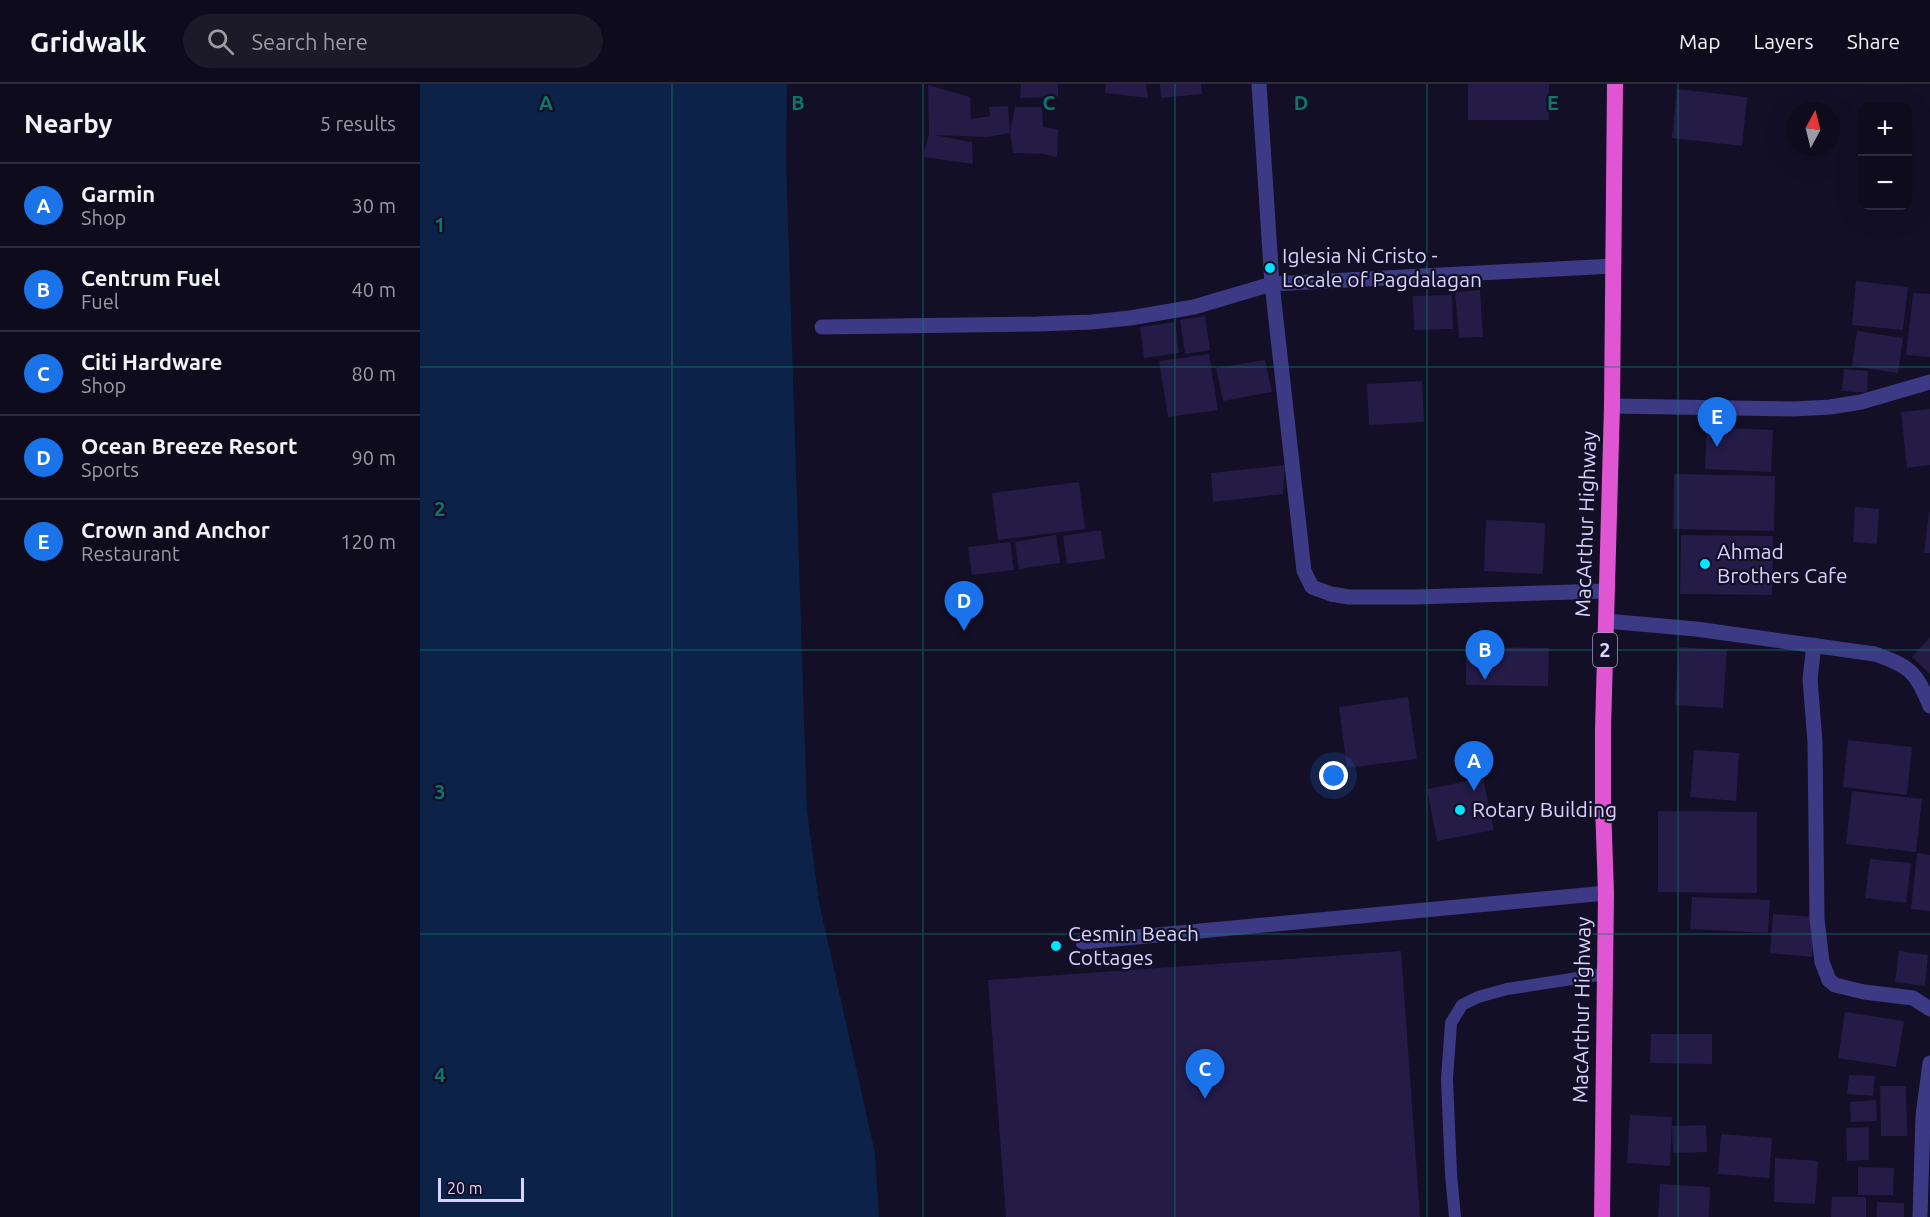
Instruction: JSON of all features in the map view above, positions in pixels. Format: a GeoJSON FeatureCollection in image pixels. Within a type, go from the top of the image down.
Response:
{"type":"FeatureCollection","features":[{"type":"Feature","properties":{"kind":"highway","name":"MacArthur Highway"},"geometry":{"type":"LineString","coordinates":[[1602,1217],[1605,893],[1602,805],[1612,406],[1615,84]]}},
{"type":"Feature","properties":{"kind":"street"},"geometry":{"type":"LineString","coordinates":[[1259,84],[1272,284],[1304,571],[1312,587],[1331,594],[1361,597],[1607,591]]}},
{"type":"Feature","properties":{"kind":"street"},"geometry":{"type":"LineString","coordinates":[[822,327],[1092,322],[1194,307],[1272,284],[1613,266]]}},
{"type":"Feature","properties":{"kind":"street"},"geometry":{"type":"LineString","coordinates":[[1612,406],[1794,409],[1830,407],[1860,402],[1930,382]]}},
{"type":"Feature","properties":{"kind":"street"},"geometry":{"type":"LineString","coordinates":[[1606,621],[1696,629],[1875,654],[1902,663],[1922,685],[1930,706]]}},
{"type":"Feature","properties":{"kind":"street"},"geometry":{"type":"LineString","coordinates":[[1814,645],[1810,680],[1815,742],[1817,919],[1822,963],[1829,980],[1835,985],[1864,992],[1913,998],[1930,1009]]}},
{"type":"Feature","properties":{"kind":"street"},"geometry":{"type":"LineString","coordinates":[[1083,942],[1605,893]]}},
{"type":"Feature","properties":{"kind":"street"},"geometry":{"type":"LineString","coordinates":[[1920,1217],[1923,1116],[1930,1063]]}},
{"type":"Feature","properties":{"kind":"lane"},"geometry":{"type":"LineString","coordinates":[[1455,1217],[1447,1079],[1451,1023],[1462,1005],[1478,997],[1507,989],[1604,974]]}},
{"type":"Feature","properties":{"kind":"water"},"geometry":{"type":"Polygon","coordinates":[[[420,84],[787,84],[786,160],[807,811],[819,902],[875,1153],[879,1217],[420,1217],[420,84]]]}},
{"type":"Feature","properties":{"kind":"building"},"geometry":{"type":"Polygon","coordinates":[[[1021,84],[1058,84],[1058,97],[1020,98],[1021,84]]]}},
{"type":"Feature","properties":{"kind":"building"},"geometry":{"type":"Polygon","coordinates":[[[1106,84],[1146,84],[1148,98],[1105,93],[1106,84]]]}},
{"type":"Feature","properties":{"kind":"building"},"geometry":{"type":"Polygon","coordinates":[[[1160,84],[1201,84],[1202,94],[1161,98],[1160,84]]]}},
{"type":"Feature","properties":{"kind":"building"},"geometry":{"type":"Polygon","coordinates":[[[1468,84],[1549,84],[1549,120],[1468,120],[1468,84]]]}},
{"type":"Feature","properties":{"kind":"building"},"geometry":{"type":"Polygon","coordinates":[[[928,85],[970,97],[971,119],[990,116],[989,107],[1008,106],[1010,133],[988,137],[934,135],[972,142],[973,164],[923,157],[929,134],[928,85]]]}},
{"type":"Feature","properties":{"kind":"building"},"geometry":{"type":"Polygon","coordinates":[[[1677,89],[1747,97],[1742,146],[1672,138],[1677,89]]]}},
{"type":"Feature","properties":{"kind":"building"},"geometry":{"type":"Polygon","coordinates":[[[1015,107],[1042,107],[1043,127],[1058,129],[1057,157],[1013,153],[1010,133],[1015,107]]]}},
{"type":"Feature","properties":{"kind":"building"},"geometry":{"type":"Polygon","coordinates":[[[1856,281],[1908,287],[1903,330],[1852,325],[1856,281]]]}},
{"type":"Feature","properties":{"kind":"building"},"geometry":{"type":"Polygon","coordinates":[[[1480,290],[1483,337],[1459,338],[1455,292],[1480,290]]]}},
{"type":"Feature","properties":{"kind":"building"},"geometry":{"type":"Polygon","coordinates":[[[1913,293],[1930,294],[1930,357],[1906,355],[1913,293]]]}},
{"type":"Feature","properties":{"kind":"building"},"geometry":{"type":"Polygon","coordinates":[[[1452,295],[1453,329],[1414,330],[1413,296],[1452,295]]]}},
{"type":"Feature","properties":{"kind":"building"},"geometry":{"type":"Polygon","coordinates":[[[1205,316],[1210,350],[1185,354],[1180,320],[1205,316]]]}},
{"type":"Feature","properties":{"kind":"building"},"geometry":{"type":"Polygon","coordinates":[[[1175,322],[1179,353],[1144,358],[1140,327],[1175,322]]]}},
{"type":"Feature","properties":{"kind":"building"},"geometry":{"type":"Polygon","coordinates":[[[1857,331],[1903,338],[1898,373],[1852,366],[1857,331]]]}},
{"type":"Feature","properties":{"kind":"building"},"geometry":{"type":"Polygon","coordinates":[[[1209,354],[1218,410],[1168,417],[1159,361],[1209,354]]]}},
{"type":"Feature","properties":{"kind":"building"},"geometry":{"type":"Polygon","coordinates":[[[1265,360],[1272,392],[1223,401],[1216,368],[1265,360]]]}},
{"type":"Feature","properties":{"kind":"building"},"geometry":{"type":"Polygon","coordinates":[[[1844,369],[1868,371],[1867,393],[1842,391],[1844,369]]]}},
{"type":"Feature","properties":{"kind":"building"},"geometry":{"type":"Polygon","coordinates":[[[1422,381],[1424,422],[1369,425],[1367,384],[1422,381]]]}},
{"type":"Feature","properties":{"kind":"building"},"geometry":{"type":"Polygon","coordinates":[[[1930,409],[1930,465],[1907,468],[1901,412],[1930,409]]]}},
{"type":"Feature","properties":{"kind":"building"},"geometry":{"type":"Polygon","coordinates":[[[1707,427],[1773,430],[1771,472],[1705,469],[1707,427]]]}},
{"type":"Feature","properties":{"kind":"building"},"geometry":{"type":"Polygon","coordinates":[[[1285,465],[1283,494],[1213,502],[1211,473],[1285,465]]]}},
{"type":"Feature","properties":{"kind":"building"},"geometry":{"type":"Polygon","coordinates":[[[1674,474],[1775,476],[1774,531],[1673,529],[1674,474]]]}},
{"type":"Feature","properties":{"kind":"building"},"geometry":{"type":"Polygon","coordinates":[[[1079,482],[1085,529],[998,540],[992,493],[1079,482]]]}},
{"type":"Feature","properties":{"kind":"building"},"geometry":{"type":"Polygon","coordinates":[[[1855,507],[1879,509],[1877,544],[1853,542],[1855,507]]]}},
{"type":"Feature","properties":{"kind":"building"},"geometry":{"type":"Polygon","coordinates":[[[1929,512],[1930,553],[1924,553],[1929,512]]]}},
{"type":"Feature","properties":{"kind":"building"},"geometry":{"type":"Polygon","coordinates":[[[1486,520],[1545,523],[1543,574],[1484,571],[1486,520]]]}},
{"type":"Feature","properties":{"kind":"building"},"geometry":{"type":"Polygon","coordinates":[[[1101,530],[1105,559],[1067,564],[1063,536],[1101,530]]]}},
{"type":"Feature","properties":{"kind":"building"},"geometry":{"type":"Polygon","coordinates":[[[1056,535],[1060,563],[1019,569],[1015,542],[1056,535]]]}},
{"type":"Feature","properties":{"kind":"building"},"geometry":{"type":"Polygon","coordinates":[[[1681,535],[1773,536],[1772,595],[1680,594],[1681,535]]]}},
{"type":"Feature","properties":{"kind":"building"},"geometry":{"type":"Polygon","coordinates":[[[1010,542],[1014,570],[972,575],[968,547],[1010,542]]]}},
{"type":"Feature","properties":{"kind":"building"},"geometry":{"type":"Polygon","coordinates":[[[1930,637],[1930,674],[1912,657],[1930,637]]]}},
{"type":"Feature","properties":{"kind":"building"},"geometry":{"type":"Polygon","coordinates":[[[1466,647],[1549,648],[1548,686],[1466,685],[1466,647]]]}},
{"type":"Feature","properties":{"kind":"building"},"geometry":{"type":"Polygon","coordinates":[[[1679,647],[1727,650],[1723,708],[1675,705],[1679,647]]]}},
{"type":"Feature","properties":{"kind":"building"},"geometry":{"type":"Polygon","coordinates":[[[1408,697],[1417,759],[1347,768],[1339,707],[1408,697]]]}},
{"type":"Feature","properties":{"kind":"building"},"geometry":{"type":"Polygon","coordinates":[[[1848,740],[1912,747],[1907,795],[1843,787],[1848,740]]]}},
{"type":"Feature","properties":{"kind":"building"},"geometry":{"type":"Polygon","coordinates":[[[1694,750],[1739,753],[1736,801],[1690,797],[1694,750]]]}},
{"type":"Feature","properties":{"kind":"building","name":"Rotary Building"},"geometry":{"type":"Polygon","coordinates":[[[1483,778],[1494,830],[1437,841],[1427,789],[1483,778]]]}},
{"type":"Feature","properties":{"kind":"building"},"geometry":{"type":"Polygon","coordinates":[[[1852,791],[1922,799],[1916,852],[1846,844],[1852,791]]]}},
{"type":"Feature","properties":{"kind":"building"},"geometry":{"type":"Polygon","coordinates":[[[1658,811],[1757,812],[1757,893],[1658,892],[1658,811]]]}},
{"type":"Feature","properties":{"kind":"building"},"geometry":{"type":"Polygon","coordinates":[[[1917,853],[1930,855],[1930,911],[1911,909],[1917,853]]]}},
{"type":"Feature","properties":{"kind":"building"},"geometry":{"type":"Polygon","coordinates":[[[1870,859],[1911,863],[1906,903],[1865,898],[1870,859]]]}},
{"type":"Feature","properties":{"kind":"building"},"geometry":{"type":"Polygon","coordinates":[[[1692,897],[1770,900],[1768,933],[1690,929],[1692,897]]]}},
{"type":"Feature","properties":{"kind":"building"},"geometry":{"type":"Polygon","coordinates":[[[1773,914],[1815,917],[1812,957],[1770,953],[1773,914]]]}},
{"type":"Feature","properties":{"kind":"building"},"geometry":{"type":"Polygon","coordinates":[[[1401,951],[1420,1217],[1006,1217],[988,980],[1401,951]]]}},
{"type":"Feature","properties":{"kind":"building"},"geometry":{"type":"Polygon","coordinates":[[[1899,951],[1928,955],[1925,986],[1895,982],[1899,951]]]}},
{"type":"Feature","properties":{"kind":"building"},"geometry":{"type":"Polygon","coordinates":[[[1845,1012],[1904,1021],[1896,1067],[1838,1058],[1845,1012]]]}},
{"type":"Feature","properties":{"kind":"building"},"geometry":{"type":"Polygon","coordinates":[[[1651,1034],[1712,1034],[1712,1064],[1650,1063],[1651,1034]]]}},
{"type":"Feature","properties":{"kind":"building"},"geometry":{"type":"Polygon","coordinates":[[[1849,1075],[1875,1076],[1873,1096],[1847,1094],[1849,1075]]]}},
{"type":"Feature","properties":{"kind":"building"},"geometry":{"type":"Polygon","coordinates":[[[1880,1086],[1906,1086],[1907,1136],[1881,1136],[1880,1086]]]}},
{"type":"Feature","properties":{"kind":"building"},"geometry":{"type":"Polygon","coordinates":[[[1876,1100],[1877,1121],[1851,1122],[1850,1102],[1876,1100]]]}},
{"type":"Feature","properties":{"kind":"building"},"geometry":{"type":"Polygon","coordinates":[[[1630,1115],[1672,1117],[1670,1166],[1627,1163],[1630,1115]]]}},
{"type":"Feature","properties":{"kind":"building"},"geometry":{"type":"Polygon","coordinates":[[[1706,1125],[1707,1152],[1673,1153],[1672,1126],[1706,1125]]]}},
{"type":"Feature","properties":{"kind":"building"},"geometry":{"type":"Polygon","coordinates":[[[1869,1127],[1869,1160],[1847,1161],[1846,1128],[1869,1127]]]}},
{"type":"Feature","properties":{"kind":"building"},"geometry":{"type":"Polygon","coordinates":[[[1721,1134],[1772,1138],[1769,1178],[1718,1174],[1721,1134]]]}},
{"type":"Feature","properties":{"kind":"building"},"geometry":{"type":"Polygon","coordinates":[[[1775,1158],[1818,1161],[1815,1204],[1774,1202],[1775,1158]]]}},
{"type":"Feature","properties":{"kind":"building"},"geometry":{"type":"Polygon","coordinates":[[[1858,1167],[1894,1168],[1893,1195],[1858,1195],[1858,1167]]]}},
{"type":"Feature","properties":{"kind":"building"},"geometry":{"type":"Polygon","coordinates":[[[1660,1184],[1710,1187],[1709,1217],[1658,1217],[1660,1184]]]}},
{"type":"Feature","properties":{"kind":"building"},"geometry":{"type":"Polygon","coordinates":[[[1832,1197],[1866,1197],[1866,1217],[1831,1217],[1832,1197]]]}},
{"type":"Feature","properties":{"kind":"building"},"geometry":{"type":"Polygon","coordinates":[[[1877,1202],[1904,1203],[1904,1217],[1877,1217],[1877,1202]]]}},
{"type":"Feature","properties":{"kind":"place","name":"Iglesia Ni Cristo - Locale of Pagdalagan"},"geometry":{"type":"Point","coordinates":[1270,268]}},
{"type":"Feature","properties":{"kind":"place","name":"Crown and Anchor"},"geometry":{"type":"Point","coordinates":[1717,447]}},
{"type":"Feature","properties":{"kind":"place","name":"Ahmad Brothers Cafe"},"geometry":{"type":"Point","coordinates":[1705,564]}},
{"type":"Feature","properties":{"kind":"place","name":"Ocean Breeze Resort"},"geometry":{"type":"Point","coordinates":[964,631]}},
{"type":"Feature","properties":{"kind":"place","name":"Centrum Fuel"},"geometry":{"type":"Point","coordinates":[1485,680]}},
{"type":"Feature","properties":{"kind":"place","name":"Garmin"},"geometry":{"type":"Point","coordinates":[1474,791]}},
{"type":"Feature","properties":{"kind":"place","name":"Rotary Building"},"geometry":{"type":"Point","coordinates":[1460,810]}},
{"type":"Feature","properties":{"kind":"place","name":"Cesmin Beach Cottages"},"geometry":{"type":"Point","coordinates":[1056,946]}},
{"type":"Feature","properties":{"kind":"place","name":"Citi Hardware"},"geometry":{"type":"Point","coordinates":[1205,1099]}}]}
